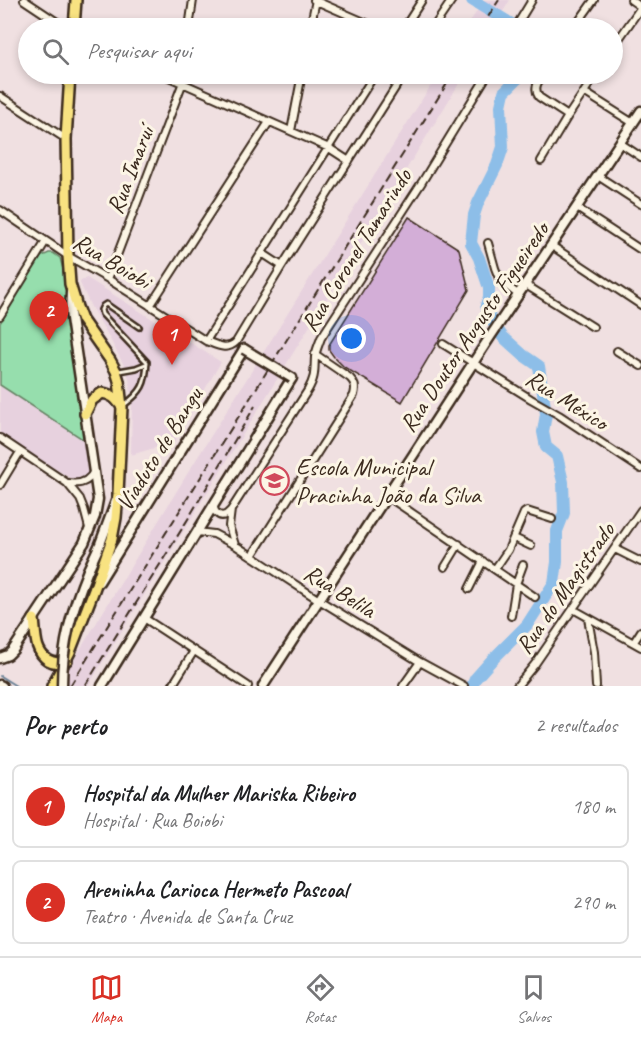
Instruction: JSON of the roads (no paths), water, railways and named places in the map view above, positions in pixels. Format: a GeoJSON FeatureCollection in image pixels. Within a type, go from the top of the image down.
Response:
{"type":"FeatureCollection","features":[{"type":"Feature","properties":{"kind":"main road"},"geometry":{"type":"LineString","coordinates":[[75,18],[76,0]]}},
{"type":"Feature","properties":{"kind":"main road"},"geometry":{"type":"LineString","coordinates":[[52,686],[67,660],[112,539],[118,494],[123,407],[116,371],[82,320],[71,288],[68,256],[66,139],[69,84]]}},
{"type":"Feature","properties":{"kind":"main road"},"geometry":{"type":"LineString","coordinates":[[85,414],[92,400],[102,393],[115,398],[123,407]]}},
{"type":"Feature","properties":{"kind":"main road"},"geometry":{"type":"LineString","coordinates":[[34,619],[36,645],[40,652],[52,662],[61,663],[67,660]]}},
{"type":"Feature","properties":{"kind":"street"},"geometry":{"type":"LineString","coordinates":[[24,0],[51,18]]}},
{"type":"Feature","properties":{"kind":"street"},"geometry":{"type":"LineString","coordinates":[[190,18],[193,0]]}},
{"type":"Feature","properties":{"kind":"street"},"geometry":{"type":"LineString","coordinates":[[312,18],[315,0],[356,18]]}},
{"type":"Feature","properties":{"kind":"street"},"geometry":{"type":"LineString","coordinates":[[410,18],[422,0]]}},
{"type":"Feature","properties":{"kind":"street"},"geometry":{"type":"LineString","coordinates":[[440,18],[452,0]]}},
{"type":"Feature","properties":{"kind":"street"},"geometry":{"type":"LineString","coordinates":[[520,18],[532,0]]}},
{"type":"Feature","properties":{"kind":"street"},"geometry":{"type":"LineString","coordinates":[[581,18],[594,0]]}},
{"type":"Feature","properties":{"kind":"street"},"geometry":{"type":"LineString","coordinates":[[623,33],[641,7],[631,0]]}},
{"type":"Feature","properties":{"kind":"street","name":"Rua Imaruí"},"geometry":{"type":"LineString","coordinates":[[108,279],[182,84]]}},
{"type":"Feature","properties":{"kind":"street"},"geometry":{"type":"LineString","coordinates":[[187,84],[329,148],[349,160]]}},
{"type":"Feature","properties":{"kind":"street"},"geometry":{"type":"LineString","coordinates":[[291,131],[300,84]]}},
{"type":"Feature","properties":{"kind":"street"},"geometry":{"type":"LineString","coordinates":[[369,84],[206,341],[222,347],[232,346],[236,342],[398,84]]}},
{"type":"Feature","properties":{"kind":"street","name":"Rua Coronel Tamarindo"},"geometry":{"type":"LineString","coordinates":[[231,510],[313,381],[315,354],[321,338],[422,182],[482,84]]}},
{"type":"Feature","properties":{"kind":"street"},"geometry":{"type":"LineString","coordinates":[[538,84],[536,93],[539,97],[568,116]]}},
{"type":"Feature","properties":{"kind":"street"},"geometry":{"type":"LineString","coordinates":[[541,161],[589,84]]}},
{"type":"Feature","properties":{"kind":"street"},"geometry":{"type":"LineString","coordinates":[[584,92],[633,123]]}},
{"type":"Feature","properties":{"kind":"street"},"geometry":{"type":"LineString","coordinates":[[0,96],[66,139]]}},
{"type":"Feature","properties":{"kind":"street","name":"Rua Doutor Augusto Figueiredo"},"geometry":{"type":"LineString","coordinates":[[262,686],[641,111]]}},
{"type":"Feature","properties":{"kind":"street"},"geometry":{"type":"LineString","coordinates":[[150,306],[269,122]]}},
{"type":"Feature","properties":{"kind":"street"},"geometry":{"type":"LineString","coordinates":[[620,143],[641,157]]}},
{"type":"Feature","properties":{"kind":"street"},"geometry":{"type":"LineString","coordinates":[[598,176],[641,204]]}},
{"type":"Feature","properties":{"kind":"street"},"geometry":{"type":"LineString","coordinates":[[577,208],[641,250]]}},
{"type":"Feature","properties":{"kind":"street","name":"Rua Boiobi"},"geometry":{"type":"LineString","coordinates":[[0,210],[68,256],[206,341]]}},
{"type":"Feature","properties":{"kind":"street"},"geometry":{"type":"LineString","coordinates":[[0,316],[46,241]]}},
{"type":"Feature","properties":{"kind":"street"},"geometry":{"type":"LineString","coordinates":[[488,243],[500,281],[519,295]]}},
{"type":"Feature","properties":{"kind":"street"},"geometry":{"type":"LineString","coordinates":[[552,246],[641,305]]}},
{"type":"Feature","properties":{"kind":"street"},"geometry":{"type":"LineString","coordinates":[[262,253],[282,266]]}},
{"type":"Feature","properties":{"kind":"street"},"geometry":{"type":"LineString","coordinates":[[526,285],[593,327]]}},
{"type":"Feature","properties":{"kind":"street"},"geometry":{"type":"LineString","coordinates":[[0,658],[13,650],[34,619],[84,543],[95,516],[98,499],[70,312],[71,288]]}},
{"type":"Feature","properties":{"kind":"street","name":"Rua México"},"geometry":{"type":"LineString","coordinates":[[443,344],[559,415],[641,469]]}},
{"type":"Feature","properties":{"kind":"street","name":"Viaduto de Bangu"},"geometry":{"type":"LineString","coordinates":[[94,590],[244,349],[292,378],[214,505]]}},
{"type":"Feature","properties":{"kind":"street"},"geometry":{"type":"LineString","coordinates":[[617,351],[641,366]]}},
{"type":"Feature","properties":{"kind":"street"},"geometry":{"type":"LineString","coordinates":[[252,556],[356,389],[350,378],[315,354]]}},
{"type":"Feature","properties":{"kind":"street"},"geometry":{"type":"LineString","coordinates":[[0,438],[67,483],[80,499],[90,531]]}},
{"type":"Feature","properties":{"kind":"street"},"geometry":{"type":"LineString","coordinates":[[0,485],[20,452]]}},
{"type":"Feature","properties":{"kind":"street"},"geometry":{"type":"LineString","coordinates":[[67,483],[81,483],[87,480],[94,470]]}},
{"type":"Feature","properties":{"kind":"street"},"geometry":{"type":"LineString","coordinates":[[62,686],[63,660],[70,617],[118,494]]}},
{"type":"Feature","properties":{"kind":"street"},"geometry":{"type":"LineString","coordinates":[[387,496],[535,597]]}},
{"type":"Feature","properties":{"kind":"street"},"geometry":{"type":"LineString","coordinates":[[214,505],[215,512],[221,515],[231,510]]}},
{"type":"Feature","properties":{"kind":"street"},"geometry":{"type":"LineString","coordinates":[[102,686],[214,505]]}},
{"type":"Feature","properties":{"kind":"street"},"geometry":{"type":"LineString","coordinates":[[231,510],[228,526],[234,545]]}},
{"type":"Feature","properties":{"kind":"street","name":"Rua do Magistrado"},"geometry":{"type":"LineString","coordinates":[[517,686],[535,664],[641,510]]}},
{"type":"Feature","properties":{"kind":"street"},"geometry":{"type":"LineString","coordinates":[[495,569],[508,550],[524,513],[532,512],[552,519]]}},
{"type":"Feature","properties":{"kind":"street","name":"Rua Belila"},"geometry":{"type":"LineString","coordinates":[[197,532],[214,534],[234,545],[420,662],[464,686]]}},
{"type":"Feature","properties":{"kind":"street"},"geometry":{"type":"LineString","coordinates":[[514,538],[531,546]]}},
{"type":"Feature","properties":{"kind":"street"},"geometry":{"type":"LineString","coordinates":[[445,567],[459,544]]}},
{"type":"Feature","properties":{"kind":"street"},"geometry":{"type":"LineString","coordinates":[[615,549],[641,562]]}},
{"type":"Feature","properties":{"kind":"street"},"geometry":{"type":"LineString","coordinates":[[469,589],[483,561]]}},
{"type":"Feature","properties":{"kind":"street"},"geometry":{"type":"LineString","coordinates":[[511,616],[516,584],[523,564]]}},
{"type":"Feature","properties":{"kind":"street"},"geometry":{"type":"LineString","coordinates":[[573,609],[641,647]]}},
{"type":"Feature","properties":{"kind":"street"},"geometry":{"type":"LineString","coordinates":[[144,618],[248,686]]}},
{"type":"Feature","properties":{"kind":"street"},"geometry":{"type":"LineString","coordinates":[[588,618],[594,651],[596,686]]}},
{"type":"Feature","properties":{"kind":"street"},"geometry":{"type":"LineString","coordinates":[[634,642],[641,632]]}},
{"type":"Feature","properties":{"kind":"street"},"geometry":{"type":"LineString","coordinates":[[172,686],[194,651]]}},
{"type":"Feature","properties":{"kind":"street"},"geometry":{"type":"LineString","coordinates":[[403,686],[420,662]]}},
{"type":"Feature","properties":{"kind":"lane"},"geometry":{"type":"LineString","coordinates":[[123,407],[142,387],[147,374],[146,364],[145,360],[102,314],[103,306],[106,304],[139,327]]}},
{"type":"Feature","properties":{"kind":"lane"},"geometry":{"type":"LineString","coordinates":[[116,371],[146,364]]}},
{"type":"Feature","properties":{"kind":"waterway"},"geometry":{"type":"LineString","coordinates":[[472,0],[502,18]]}},
{"type":"Feature","properties":{"kind":"waterway"},"geometry":{"type":"LineString","coordinates":[[472,686],[475,679],[491,661],[527,625],[554,583],[557,531],[564,513],[563,482],[557,456],[546,447],[543,432],[546,414],[539,366],[502,336],[490,318],[486,305],[489,288],[479,258],[471,243],[474,215],[503,147],[501,106],[504,92],[512,84]]}},
{"type":"Feature","properties":{"kind":"waterway"},"geometry":{"type":"LineString","coordinates":[[0,676],[16,686]]}},
{"type":"Feature","properties":{"kind":"railway"},"geometry":{"type":"LineString","coordinates":[[487,18],[499,0]]}},
{"type":"Feature","properties":{"kind":"railway"},"geometry":{"type":"LineString","coordinates":[[70,686],[447,84]]}},
{"type":"Feature","properties":{"kind":"railway"},"geometry":{"type":"LineString","coordinates":[[85,686],[255,406]]}},
{"type":"Feature","properties":{"kind":"place","name":"Areninha Carioca Hermeto Pascoal"},"geometry":{"type":"Point","coordinates":[49,341]}},
{"type":"Feature","properties":{"kind":"place","name":"Hospital da Mulher Mariska Ribeiro"},"geometry":{"type":"Point","coordinates":[172,365]}},
{"type":"Feature","properties":{"kind":"place","name":"Escola Municipal Pracinha João da Silva"},"geometry":{"type":"Point","coordinates":[275,481]}}]}
